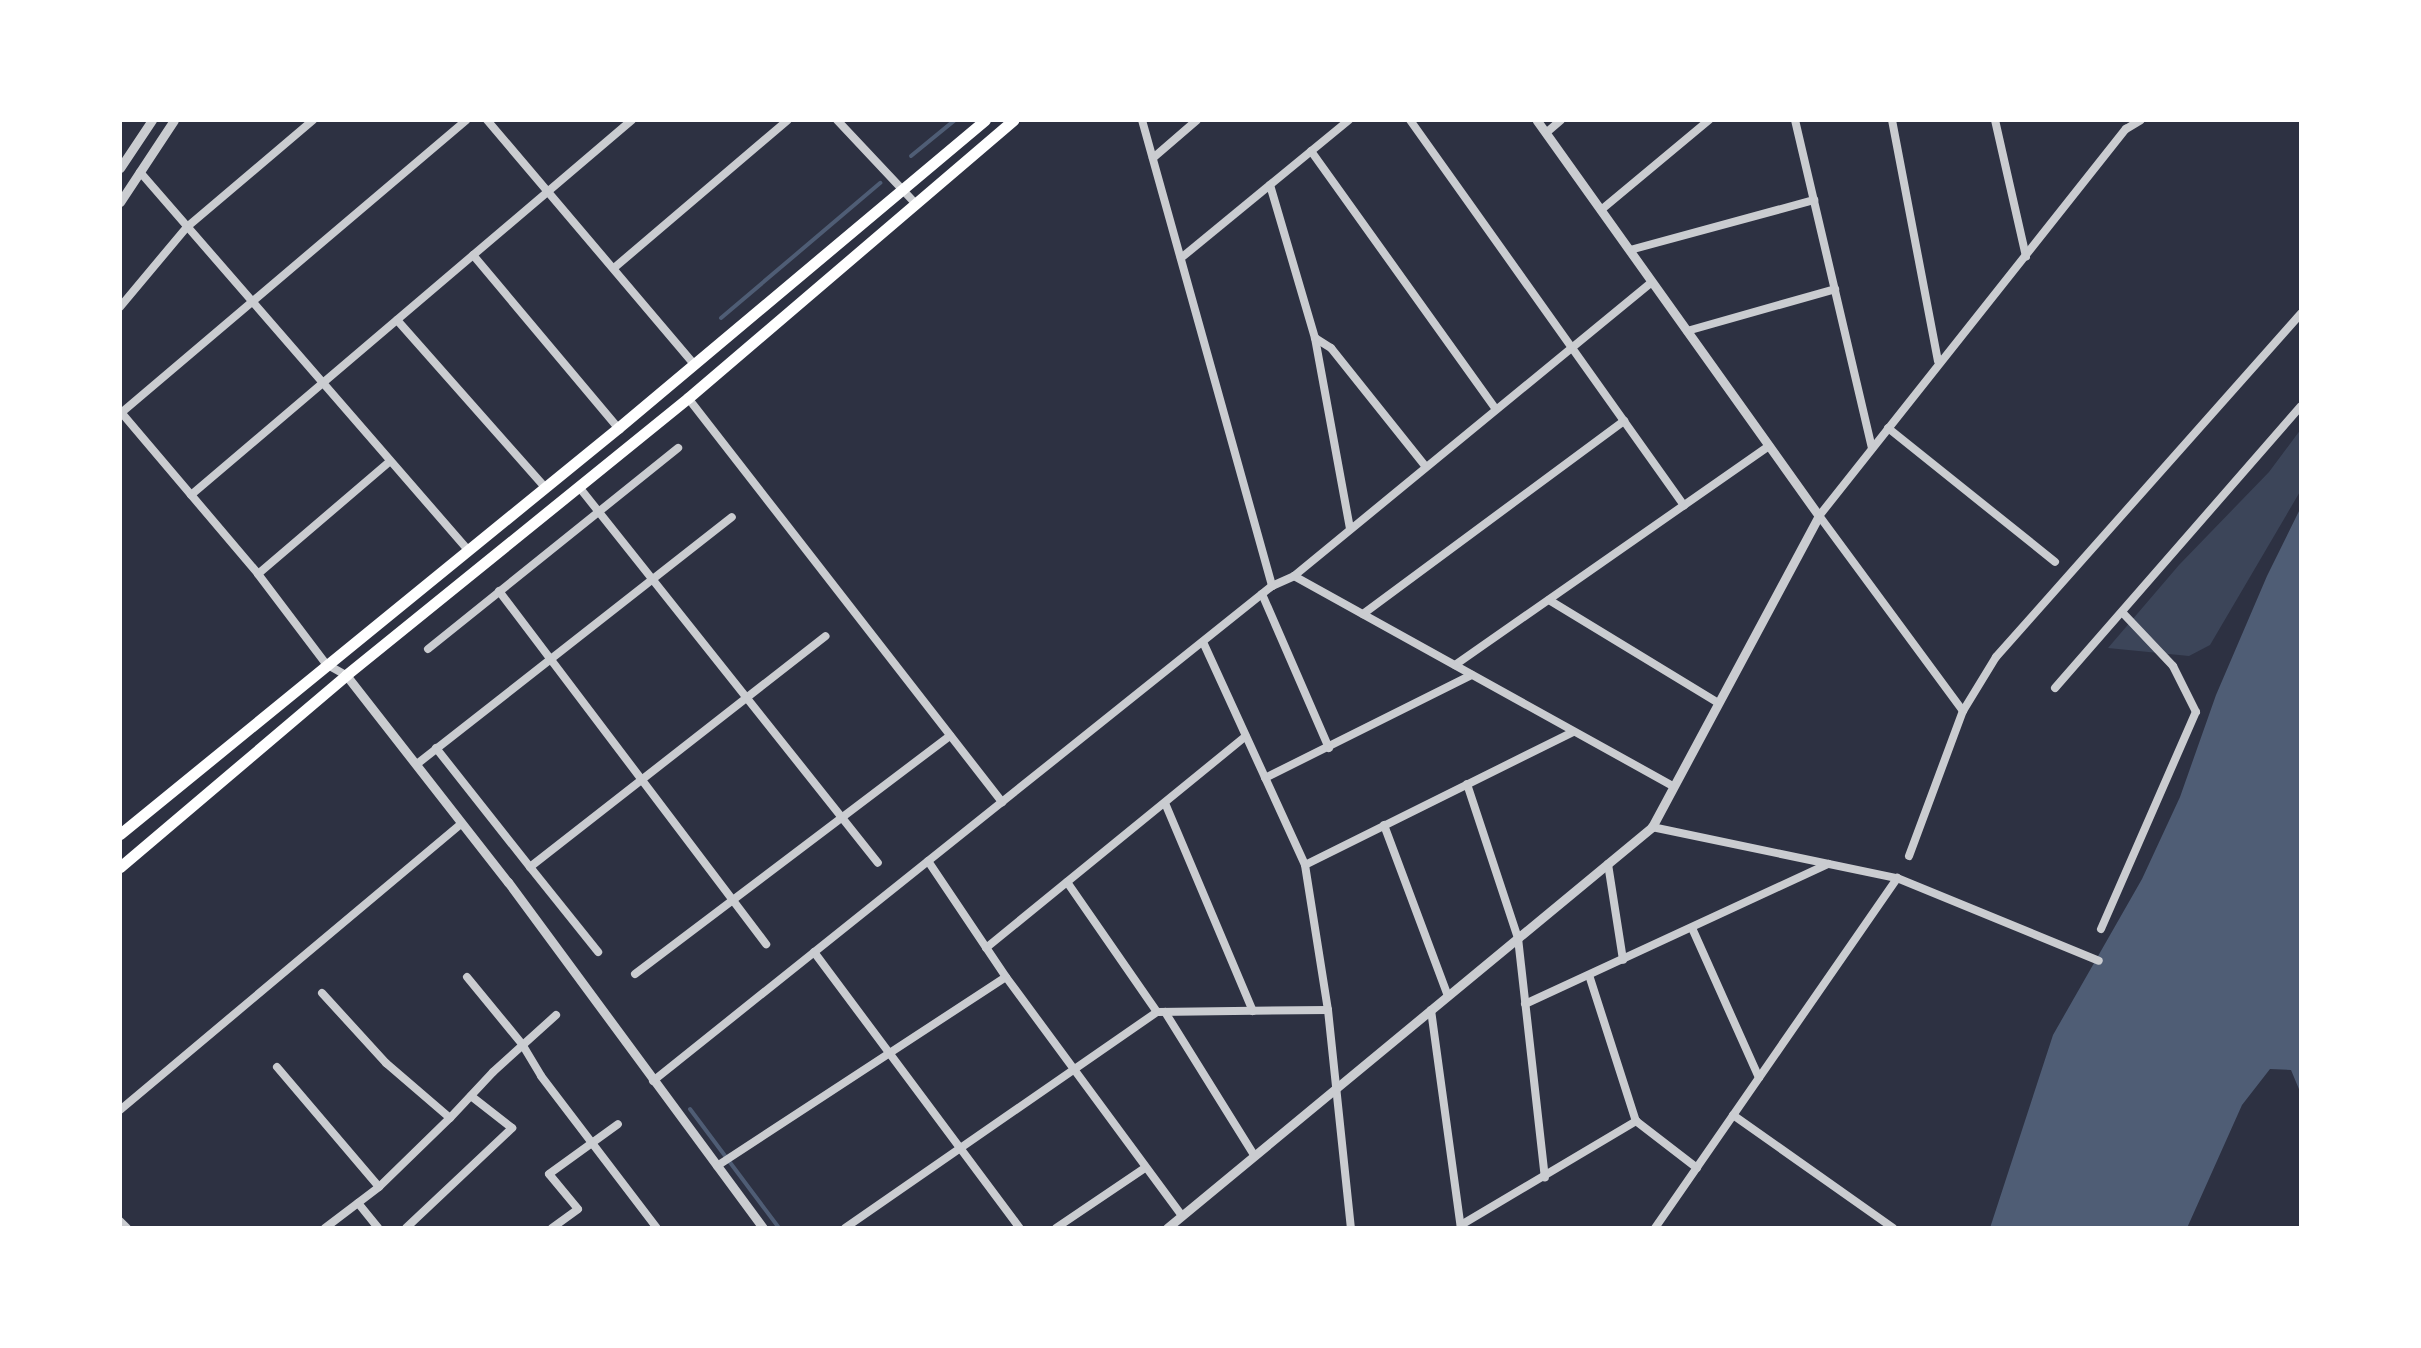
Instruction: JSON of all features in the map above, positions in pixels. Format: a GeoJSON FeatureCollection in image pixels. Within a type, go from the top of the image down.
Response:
{"type":"FeatureCollection","features":[{"type":"Feature","properties":{"kind":"highway"},"geometry":{"type":"LineString","coordinates":[[120,834],[618,428],[985,120]]}},
{"type":"Feature","properties":{"kind":"highway"},"geometry":{"type":"LineString","coordinates":[[120,867],[346,675],[688,398],[1013,120]]}},
{"type":"Feature","properties":{"kind":"street"},"geometry":{"type":"LineString","coordinates":[[120,202],[174,120]]}},
{"type":"Feature","properties":{"kind":"street"},"geometry":{"type":"LineString","coordinates":[[120,307],[187,227],[313,120]]}},
{"type":"Feature","properties":{"kind":"street"},"geometry":{"type":"LineString","coordinates":[[466,120],[121,412],[258,574],[326,664],[346,675],[653,1081],[724,1160],[763,1228]]}},
{"type":"Feature","properties":{"kind":"street"},"geometry":{"type":"LineString","coordinates":[[487,120],[694,364]]}},
{"type":"Feature","properties":{"kind":"street"},"geometry":{"type":"LineString","coordinates":[[191,495],[632,120]]}},
{"type":"Feature","properties":{"kind":"street"},"geometry":{"type":"LineString","coordinates":[[614,268],[788,120]]}},
{"type":"Feature","properties":{"kind":"street"},"geometry":{"type":"LineString","coordinates":[[837,120],[916,204]]}},
{"type":"Feature","properties":{"kind":"street"},"geometry":{"type":"LineString","coordinates":[[1142,120],[1272,586]]}},
{"type":"Feature","properties":{"kind":"street"},"geometry":{"type":"LineString","coordinates":[[1153,158],[1197,120]]}},
{"type":"Feature","properties":{"kind":"street"},"geometry":{"type":"LineString","coordinates":[[1180,258],[1349,120]]}},
{"type":"Feature","properties":{"kind":"street"},"geometry":{"type":"LineString","coordinates":[[1410,120],[1684,506]]}},
{"type":"Feature","properties":{"kind":"street"},"geometry":{"type":"LineString","coordinates":[[1537,120],[1963,711]]}},
{"type":"Feature","properties":{"kind":"street"},"geometry":{"type":"LineString","coordinates":[[1546,133],[1561,120]]}},
{"type":"Feature","properties":{"kind":"street"},"geometry":{"type":"LineString","coordinates":[[1601,210],[1708,120]]}},
{"type":"Feature","properties":{"kind":"street"},"geometry":{"type":"LineString","coordinates":[[1795,120],[1872,448]]}},
{"type":"Feature","properties":{"kind":"street"},"geometry":{"type":"LineString","coordinates":[[1892,120],[1938,361]]}},
{"type":"Feature","properties":{"kind":"street"},"geometry":{"type":"LineString","coordinates":[[1995,120],[2026,258]]}},
{"type":"Feature","properties":{"kind":"street"},"geometry":{"type":"LineString","coordinates":[[1167,1228],[1652,828],[1819,516],[1938,361],[2026,258],[2126,125],[2141,120]]}},
{"type":"Feature","properties":{"kind":"street"},"geometry":{"type":"LineString","coordinates":[[120,168],[149,121]]}},
{"type":"Feature","properties":{"kind":"street"},"geometry":{"type":"LineString","coordinates":[[1311,151],[1496,409]]}},
{"type":"Feature","properties":{"kind":"street"},"geometry":{"type":"LineString","coordinates":[[140,172],[468,550]]}},
{"type":"Feature","properties":{"kind":"street"},"geometry":{"type":"LineString","coordinates":[[1270,185],[1315,338],[1350,529]]}},
{"type":"Feature","properties":{"kind":"street"},"geometry":{"type":"LineString","coordinates":[[1630,250],[1814,200]]}},
{"type":"Feature","properties":{"kind":"street"},"geometry":{"type":"LineString","coordinates":[[473,255],[618,428]]}},
{"type":"Feature","properties":{"kind":"street"},"geometry":{"type":"LineString","coordinates":[[653,1081],[1272,586],[1294,576],[1652,282]]}},
{"type":"Feature","properties":{"kind":"street"},"geometry":{"type":"LineString","coordinates":[[1687,331],[1835,290]]}},
{"type":"Feature","properties":{"kind":"street"},"geometry":{"type":"LineString","coordinates":[[1909,856],[1963,711],[1996,658],[2301,314]]}},
{"type":"Feature","properties":{"kind":"street"},"geometry":{"type":"LineString","coordinates":[[397,320],[545,487]]}},
{"type":"Feature","properties":{"kind":"street"},"geometry":{"type":"LineString","coordinates":[[1315,338],[1331,348],[1426,467]]}},
{"type":"Feature","properties":{"kind":"street"},"geometry":{"type":"LineString","coordinates":[[688,398],[1002,802]]}},
{"type":"Feature","properties":{"kind":"street"},"geometry":{"type":"LineString","coordinates":[[2056,688],[2301,406]]}},
{"type":"Feature","properties":{"kind":"street"},"geometry":{"type":"LineString","coordinates":[[1363,614],[1624,422]]}},
{"type":"Feature","properties":{"kind":"street"},"geometry":{"type":"LineString","coordinates":[[1888,428],[2055,562]]}},
{"type":"Feature","properties":{"kind":"street"},"geometry":{"type":"LineString","coordinates":[[1456,665],[1769,446]]}},
{"type":"Feature","properties":{"kind":"street"},"geometry":{"type":"LineString","coordinates":[[428,650],[678,448]]}},
{"type":"Feature","properties":{"kind":"street"},"geometry":{"type":"LineString","coordinates":[[258,574],[389,462]]}},
{"type":"Feature","properties":{"kind":"street"},"geometry":{"type":"LineString","coordinates":[[579,487],[878,863]]}},
{"type":"Feature","properties":{"kind":"street"},"geometry":{"type":"LineString","coordinates":[[416,764],[732,517]]}},
{"type":"Feature","properties":{"kind":"street"},"geometry":{"type":"LineString","coordinates":[[1294,576],[1673,786]]}},
{"type":"Feature","properties":{"kind":"street"},"geometry":{"type":"LineString","coordinates":[[499,591],[638,780],[766,944]]}},
{"type":"Feature","properties":{"kind":"street"},"geometry":{"type":"LineString","coordinates":[[1262,594],[1329,748]]}},
{"type":"Feature","properties":{"kind":"street"},"geometry":{"type":"LineString","coordinates":[[1548,600],[1717,702]]}},
{"type":"Feature","properties":{"kind":"street"},"geometry":{"type":"LineString","coordinates":[[2102,929],[2196,712],[2173,666],[2122,612]]}},
{"type":"Feature","properties":{"kind":"street"},"geometry":{"type":"LineString","coordinates":[[530,867],[826,636]]}},
{"type":"Feature","properties":{"kind":"street"},"geometry":{"type":"LineString","coordinates":[[1202,642],[1305,864],[1336,1086],[1350,1225],[1342,1228]]}},
{"type":"Feature","properties":{"kind":"street"},"geometry":{"type":"LineString","coordinates":[[1265,778],[1472,675]]}},
{"type":"Feature","properties":{"kind":"street"},"geometry":{"type":"LineString","coordinates":[[1305,864],[1573,732]]}},
{"type":"Feature","properties":{"kind":"street"},"geometry":{"type":"LineString","coordinates":[[635,974],[950,736]]}},
{"type":"Feature","properties":{"kind":"street"},"geometry":{"type":"LineString","coordinates":[[986,948],[1246,736]]}},
{"type":"Feature","properties":{"kind":"street"},"geometry":{"type":"LineString","coordinates":[[436,748],[598,952]]}},
{"type":"Feature","properties":{"kind":"street"},"geometry":{"type":"LineString","coordinates":[[1466,784],[1518,938],[1545,1177]]}},
{"type":"Feature","properties":{"kind":"street"},"geometry":{"type":"LineString","coordinates":[[1164,802],[1253,1011]]}},
{"type":"Feature","properties":{"kind":"street"},"geometry":{"type":"LineString","coordinates":[[120,1110],[461,824]]}},
{"type":"Feature","properties":{"kind":"street"},"geometry":{"type":"LineString","coordinates":[[1384,826],[1448,996]]}},
{"type":"Feature","properties":{"kind":"street"},"geometry":{"type":"LineString","coordinates":[[1652,828],[1897,878],[2099,961]]}},
{"type":"Feature","properties":{"kind":"street"},"geometry":{"type":"LineString","coordinates":[[928,861],[1006,977],[1182,1216]]}},
{"type":"Feature","properties":{"kind":"street"},"geometry":{"type":"LineString","coordinates":[[1608,864],[1623,960]]}},
{"type":"Feature","properties":{"kind":"street"},"geometry":{"type":"LineString","coordinates":[[1525,1004],[1828,864]]}},
{"type":"Feature","properties":{"kind":"street"},"geometry":{"type":"LineString","coordinates":[[1655,1228],[1897,878]]}},
{"type":"Feature","properties":{"kind":"street"},"geometry":{"type":"LineString","coordinates":[[1067,882],[1161,1012],[1254,1156]]}},
{"type":"Feature","properties":{"kind":"street"},"geometry":{"type":"LineString","coordinates":[[1692,928],[1760,1078]]}},
{"type":"Feature","properties":{"kind":"street"},"geometry":{"type":"LineString","coordinates":[[814,952],[1020,1228]]}},
{"type":"Feature","properties":{"kind":"street"},"geometry":{"type":"LineString","coordinates":[[467,976],[657,1228]]}},
{"type":"Feature","properties":{"kind":"street"},"geometry":{"type":"LineString","coordinates":[[1588,976],[1636,1122],[1696,1168]]}},
{"type":"Feature","properties":{"kind":"street"},"geometry":{"type":"LineString","coordinates":[[724,1160],[1006,977]]}},
{"type":"Feature","properties":{"kind":"street"},"geometry":{"type":"LineString","coordinates":[[322,994],[386,1063],[450,1118]]}},
{"type":"Feature","properties":{"kind":"street"},"geometry":{"type":"LineString","coordinates":[[845,1228],[1161,1012],[1328,1010]]}},
{"type":"Feature","properties":{"kind":"street"},"geometry":{"type":"LineString","coordinates":[[1432,1010],[1461,1227],[1636,1122]]}},
{"type":"Feature","properties":{"kind":"street"},"geometry":{"type":"LineString","coordinates":[[325,1228],[379,1187],[556,1015]]}},
{"type":"Feature","properties":{"kind":"street"},"geometry":{"type":"LineString","coordinates":[[277,1066],[379,1187]]}},
{"type":"Feature","properties":{"kind":"street"},"geometry":{"type":"LineString","coordinates":[[406,1228],[512,1128],[471,1096]]}},
{"type":"Feature","properties":{"kind":"street"},"geometry":{"type":"LineString","coordinates":[[1733,1115],[1893,1228]]}},
{"type":"Feature","properties":{"kind":"street"},"geometry":{"type":"LineString","coordinates":[[552,1228],[578,1209],[549,1174],[618,1124]]}},
{"type":"Feature","properties":{"kind":"street"},"geometry":{"type":"LineString","coordinates":[[1056,1228],[1145,1168]]}},
{"type":"Feature","properties":{"kind":"street"},"geometry":{"type":"LineString","coordinates":[[358,1203],[378,1228]]}},
{"type":"Feature","properties":{"kind":"street"},"geometry":{"type":"LineString","coordinates":[[120,1221],[127,1228]]}},
{"type":"Feature","properties":{"kind":"shaded area"},"geometry":{"type":"Polygon","coordinates":[[[2301,429],[2301,490],[2210,645],[2189,656],[2108,648],[2179,565],[2269,472],[2301,429]]]}},
{"type":"Feature","properties":{"kind":"shaded area"},"geometry":{"type":"Polygon","coordinates":[[[2301,507],[2301,1094],[2291,1070],[2270,1069],[2242,1105],[2187,1228],[1990,1228],[2053,1035],[2142,879],[2180,797],[2216,695],[2301,507]]]}},
{"type":"Feature","properties":{"kind":"waterway"},"geometry":{"type":"LineString","coordinates":[[911,156],[955,120]]}},
{"type":"Feature","properties":{"kind":"waterway"},"geometry":{"type":"LineString","coordinates":[[721,318],[880,183]]}},
{"type":"Feature","properties":{"kind":"waterway"},"geometry":{"type":"LineString","coordinates":[[690,1109],[779,1228]]}}]}
